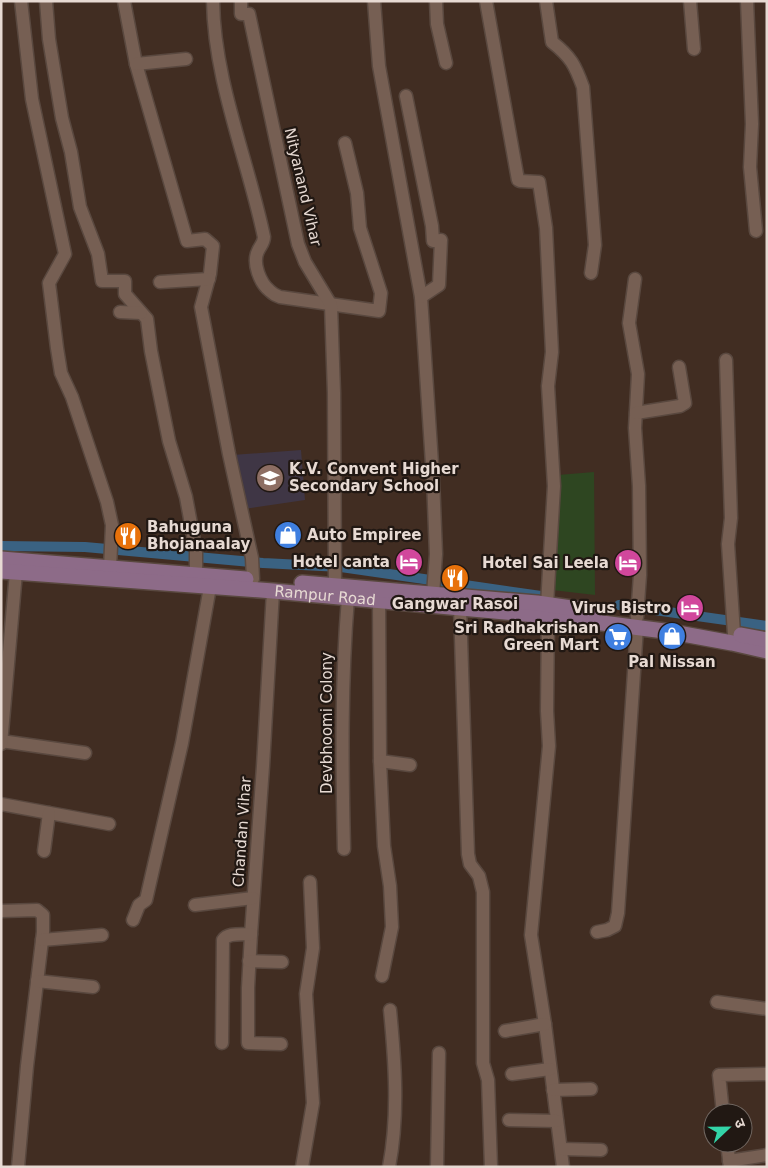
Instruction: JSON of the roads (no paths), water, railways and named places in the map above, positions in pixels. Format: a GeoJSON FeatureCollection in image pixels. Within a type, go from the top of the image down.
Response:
{"type":"FeatureCollection","features":[{"type":"Feature","properties":{"kind":"main road"},"geometry":{"type":"LineString","coordinates":[[1,559],[111,556],[154,577],[196,562],[253,569],[335,586],[434,585],[547,610]]}},
{"type":"Feature","properties":{"kind":"main road","name":"Rampur Road"},"geometry":{"type":"LineString","coordinates":[[9,572],[154,577],[210,587],[460,607],[637,614],[723,641],[767,651]]}},
{"type":"Feature","properties":{"kind":"main road"},"geometry":{"type":"LineString","coordinates":[[637,614],[674,622],[734,625],[767,640]]}},
{"type":"Feature","properties":{"kind":"street"},"geometry":{"type":"LineString","coordinates":[[21,1],[32,99],[65,254],[49,283],[61,373],[72,397],[107,502],[112,525],[111,556]]}},
{"type":"Feature","properties":{"kind":"street"},"geometry":{"type":"LineString","coordinates":[[46,1],[49,39],[62,118],[71,152],[80,207],[98,254],[102,281],[124,281],[125,294],[147,319],[168,441],[186,497],[196,562]]}},
{"type":"Feature","properties":{"kind":"street"},"geometry":{"type":"LineString","coordinates":[[124,1],[136,64],[186,241],[205,239],[212,246],[209,278],[201,307],[228,454],[253,569]]}},
{"type":"Feature","properties":{"kind":"street"},"geometry":{"type":"LineString","coordinates":[[213,1],[225,87],[258,206],[264,237],[264,242],[257,252],[256,266],[269,291],[280,297],[379,311],[381,293],[360,228],[357,193],[345,143]]}},
{"type":"Feature","properties":{"kind":"street","name":"Nityanand Vihar"},"geometry":{"type":"LineString","coordinates":[[241,1],[241,14],[249,14],[298,244],[305,262],[331,305],[334,393],[335,586]]}},
{"type":"Feature","properties":{"kind":"street"},"geometry":{"type":"LineString","coordinates":[[374,1],[378,66],[421,297],[433,479],[434,585]]}},
{"type":"Feature","properties":{"kind":"street"},"geometry":{"type":"LineString","coordinates":[[436,1],[437,24],[446,62]]}},
{"type":"Feature","properties":{"kind":"street"},"geometry":{"type":"LineString","coordinates":[[486,1],[518,180],[539,182],[546,228],[552,327],[552,352],[548,386],[554,486],[547,610],[549,746],[531,935],[545,1024],[563,1167]]}},
{"type":"Feature","properties":{"kind":"street"},"geometry":{"type":"LineString","coordinates":[[546,1],[552,42],[574,64],[583,87],[595,245],[591,272]]}},
{"type":"Feature","properties":{"kind":"street"},"geometry":{"type":"LineString","coordinates":[[690,1],[694,49]]}},
{"type":"Feature","properties":{"kind":"street"},"geometry":{"type":"LineString","coordinates":[[747,1],[752,124],[750,167],[756,231]]}},
{"type":"Feature","properties":{"kind":"street"},"geometry":{"type":"LineString","coordinates":[[136,64],[186,59]]}},
{"type":"Feature","properties":{"kind":"street"},"geometry":{"type":"LineString","coordinates":[[406,96],[432,226],[433,241],[441,240],[440,285],[421,297]]}},
{"type":"Feature","properties":{"kind":"street"},"geometry":{"type":"LineString","coordinates":[[160,282],[209,278]]}},
{"type":"Feature","properties":{"kind":"street"},"geometry":{"type":"LineString","coordinates":[[597,932],[615,926],[618,913],[640,575],[639,486],[635,428],[638,374],[629,323],[635,278]]}},
{"type":"Feature","properties":{"kind":"street"},"geometry":{"type":"LineString","coordinates":[[120,312],[141,313]]}},
{"type":"Feature","properties":{"kind":"street"},"geometry":{"type":"LineString","coordinates":[[726,360],[731,518],[728,544],[734,625]]}},
{"type":"Feature","properties":{"kind":"street"},"geometry":{"type":"LineString","coordinates":[[636,413],[680,406],[685,403],[679,367]]}},
{"type":"Feature","properties":{"kind":"street"},"geometry":{"type":"LineString","coordinates":[[1,744],[9,572]]}},
{"type":"Feature","properties":{"kind":"street"},"geometry":{"type":"LineString","coordinates":[[133,920],[139,905],[146,900],[182,743],[210,587]]}},
{"type":"Feature","properties":{"kind":"street","name":"Chandan Vihar"},"geometry":{"type":"LineString","coordinates":[[273,591],[250,934],[248,1043],[281,1044]]}},
{"type":"Feature","properties":{"kind":"street","name":"Devbhoomi Colony"},"geometry":{"type":"LineString","coordinates":[[344,850],[342,726],[348,598]]}},
{"type":"Feature","properties":{"kind":"street"},"geometry":{"type":"LineString","coordinates":[[379,600],[380,762],[384,846],[390,886],[392,927],[382,976]]}},
{"type":"Feature","properties":{"kind":"street"},"geometry":{"type":"LineString","coordinates":[[460,607],[468,854],[470,864],[479,876],[483,892],[483,1063],[488,1080],[491,1167]]}},
{"type":"Feature","properties":{"kind":"street"},"geometry":{"type":"LineString","coordinates":[[1,741],[85,753]]}},
{"type":"Feature","properties":{"kind":"street"},"geometry":{"type":"LineString","coordinates":[[380,762],[410,765]]}},
{"type":"Feature","properties":{"kind":"street"},"geometry":{"type":"LineString","coordinates":[[1,804],[109,824]]}},
{"type":"Feature","properties":{"kind":"street"},"geometry":{"type":"LineString","coordinates":[[44,851],[49,813]]}},
{"type":"Feature","properties":{"kind":"street"},"geometry":{"type":"LineString","coordinates":[[302,1167],[313,1104],[306,994],[313,948],[310,882]]}},
{"type":"Feature","properties":{"kind":"street"},"geometry":{"type":"LineString","coordinates":[[195,905],[253,898]]}},
{"type":"Feature","properties":{"kind":"street"},"geometry":{"type":"LineString","coordinates":[[1,911],[37,910],[43,915],[42,940],[26,1066],[18,1167]]}},
{"type":"Feature","properties":{"kind":"street"},"geometry":{"type":"LineString","coordinates":[[222,1043],[223,940],[228,935],[250,934]]}},
{"type":"Feature","properties":{"kind":"street"},"geometry":{"type":"LineString","coordinates":[[42,940],[102,935]]}},
{"type":"Feature","properties":{"kind":"street"},"geometry":{"type":"LineString","coordinates":[[249,961],[282,962]]}},
{"type":"Feature","properties":{"kind":"street"},"geometry":{"type":"LineString","coordinates":[[37,981],[94,987]]}},
{"type":"Feature","properties":{"kind":"street"},"geometry":{"type":"LineString","coordinates":[[717,1002],[767,1009]]}},
{"type":"Feature","properties":{"kind":"street"},"geometry":{"type":"LineString","coordinates":[[389,1167],[395,1109],[395,1066],[390,1010]]}},
{"type":"Feature","properties":{"kind":"street"},"geometry":{"type":"LineString","coordinates":[[505,1030],[545,1024]]}},
{"type":"Feature","properties":{"kind":"street"},"geometry":{"type":"LineString","coordinates":[[437,1167],[439,1053]]}},
{"type":"Feature","properties":{"kind":"street"},"geometry":{"type":"LineString","coordinates":[[512,1074],[550,1069]]}},
{"type":"Feature","properties":{"kind":"street"},"geometry":{"type":"LineString","coordinates":[[722,1103],[719,1075],[767,1074]]}},
{"type":"Feature","properties":{"kind":"street"},"geometry":{"type":"LineString","coordinates":[[553,1090],[591,1089]]}},
{"type":"Feature","properties":{"kind":"street"},"geometry":{"type":"LineString","coordinates":[[509,1120],[558,1121]]}},
{"type":"Feature","properties":{"kind":"street"},"geometry":{"type":"LineString","coordinates":[[562,1149],[601,1150]]}},
{"type":"Feature","properties":{"kind":"street"},"geometry":{"type":"LineString","coordinates":[[729,1164],[762,1160]]}},
{"type":"Feature","properties":{"kind":"waterway"},"geometry":{"type":"LineString","coordinates":[[1,546],[85,547],[263,563],[341,567],[541,596]]}},
{"type":"Feature","properties":{"kind":"waterway"},"geometry":{"type":"LineString","coordinates":[[619,605],[767,626]]}},
{"type":"Feature","properties":{"kind":"place","name":"K.V. Convent Higher Secondary School"},"geometry":{"type":"Point","coordinates":[270,478]}},
{"type":"Feature","properties":{"kind":"place","name":"Auto Empiree"},"geometry":{"type":"Point","coordinates":[288,535]}},
{"type":"Feature","properties":{"kind":"place","name":"Bahuguna Bhojanaalay"},"geometry":{"type":"Point","coordinates":[128,536]}},
{"type":"Feature","properties":{"kind":"place","name":"Hotel canta"},"geometry":{"type":"Point","coordinates":[409,562]}},
{"type":"Feature","properties":{"kind":"place","name":"Hotel Sai Leela"},"geometry":{"type":"Point","coordinates":[628,563]}},
{"type":"Feature","properties":{"kind":"place","name":"Gangwar Rasoi"},"geometry":{"type":"Point","coordinates":[455,578]}},
{"type":"Feature","properties":{"kind":"place","name":"Virus Bistro"},"geometry":{"type":"Point","coordinates":[690,608]}},
{"type":"Feature","properties":{"kind":"place","name":"Pal Nissan"},"geometry":{"type":"Point","coordinates":[672,636]}},
{"type":"Feature","properties":{"kind":"place","name":"Sri Radhakrishan Green Mart"},"geometry":{"type":"Point","coordinates":[618,637]}}]}
